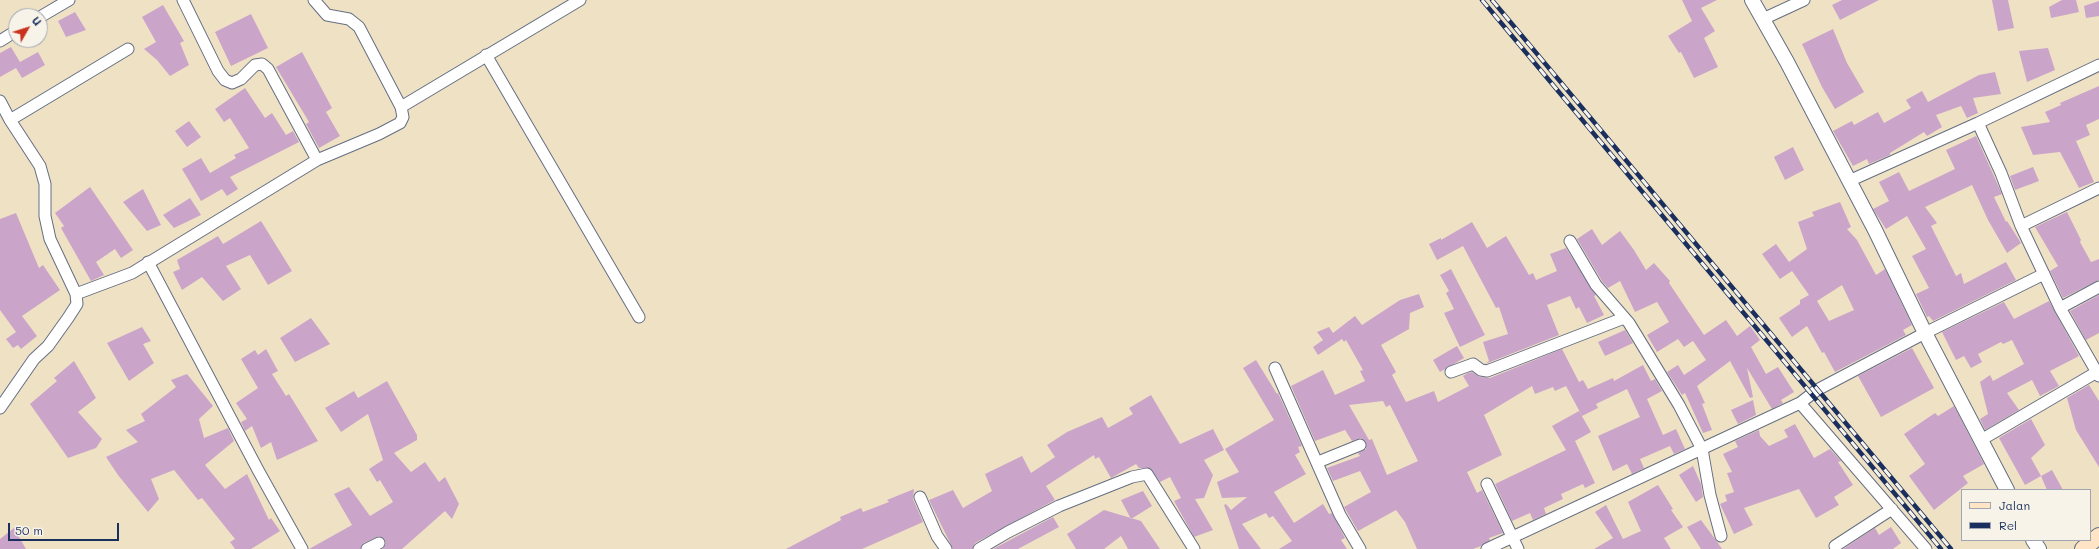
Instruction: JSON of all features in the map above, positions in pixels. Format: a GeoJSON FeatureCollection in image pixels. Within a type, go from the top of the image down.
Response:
{"type":"FeatureCollection","features":[{"type":"Feature","properties":{"kind":"main road"},"geometry":{"type":"LineString","coordinates":[[2083,549],[2099,536]]}},
{"type":"Feature","properties":{"kind":"street"},"geometry":{"type":"LineString","coordinates":[[48,12],[69,0]]}},
{"type":"Feature","properties":{"kind":"street"},"geometry":{"type":"LineString","coordinates":[[183,0],[218,71],[225,80],[232,83],[241,79],[255,65],[262,64],[268,68],[317,160]]}},
{"type":"Feature","properties":{"kind":"street"},"geometry":{"type":"LineString","coordinates":[[76,294],[132,273],[317,160],[394,127],[402,120],[401,107],[359,27],[349,19],[327,15],[314,0]]}},
{"type":"Feature","properties":{"kind":"street"},"geometry":{"type":"LineString","coordinates":[[401,107],[580,0]]}},
{"type":"Feature","properties":{"kind":"street"},"geometry":{"type":"LineString","coordinates":[[1752,0],[1787,62],[1849,181],[1924,333],[1982,440],[2006,489]]}},
{"type":"Feature","properties":{"kind":"street"},"geometry":{"type":"LineString","coordinates":[[1763,19],[1804,0]]}},
{"type":"Feature","properties":{"kind":"street"},"geometry":{"type":"LineString","coordinates":[[10,120],[128,49]]}},
{"type":"Feature","properties":{"kind":"street"},"geometry":{"type":"LineString","coordinates":[[486,55],[639,317]]}},
{"type":"Feature","properties":{"kind":"street"},"geometry":{"type":"LineString","coordinates":[[1849,181],[1978,124],[2099,65]]}},
{"type":"Feature","properties":{"kind":"street"},"geometry":{"type":"LineString","coordinates":[[0,101],[10,120],[40,166],[45,184],[45,216],[50,238],[76,294],[77,304],[48,346],[34,359],[0,408]]}},
{"type":"Feature","properties":{"kind":"street"},"geometry":{"type":"LineString","coordinates":[[1978,124],[2001,173],[2020,226],[2060,308],[2098,374],[1982,440]]}},
{"type":"Feature","properties":{"kind":"street"},"geometry":{"type":"LineString","coordinates":[[2020,226],[2099,188]]}},
{"type":"Feature","properties":{"kind":"street"},"geometry":{"type":"LineString","coordinates":[[1570,241],[1596,285],[1624,318],[1679,405],[1702,449],[1710,495],[1721,536]]}},
{"type":"Feature","properties":{"kind":"street"},"geometry":{"type":"LineString","coordinates":[[148,262],[258,470],[302,549]]}},
{"type":"Feature","properties":{"kind":"street"},"geometry":{"type":"LineString","coordinates":[[1487,549],[1800,403],[1817,390],[1924,333],[2044,274]]}},
{"type":"Feature","properties":{"kind":"street"},"geometry":{"type":"LineString","coordinates":[[2060,308],[2099,287]]}},
{"type":"Feature","properties":{"kind":"street"},"geometry":{"type":"LineString","coordinates":[[1451,372],[1473,364],[1481,370],[1487,371],[1624,318]]}},
{"type":"Feature","properties":{"kind":"street"},"geometry":{"type":"LineString","coordinates":[[1275,368],[1318,462],[1340,516],[1360,549]]}},
{"type":"Feature","properties":{"kind":"street"},"geometry":{"type":"LineString","coordinates":[[1800,403],[1926,549]]}},
{"type":"Feature","properties":{"kind":"street"},"geometry":{"type":"LineString","coordinates":[[1318,462],[1360,444]]}},
{"type":"Feature","properties":{"kind":"street"},"geometry":{"type":"LineString","coordinates":[[979,549],[1059,506],[1132,477],[1147,474],[1194,549]]}},
{"type":"Feature","properties":{"kind":"street"},"geometry":{"type":"LineString","coordinates":[[1487,484],[1518,549]]}},
{"type":"Feature","properties":{"kind":"street"},"geometry":{"type":"LineString","coordinates":[[920,497],[937,536],[946,549]]}},
{"type":"Feature","properties":{"kind":"street"},"geometry":{"type":"LineString","coordinates":[[1835,546],[1892,509]]}},
{"type":"Feature","properties":{"kind":"street"},"geometry":{"type":"LineString","coordinates":[[367,549],[379,542]]}},
{"type":"Feature","properties":{"kind":"building"},"geometry":{"type":"Polygon","coordinates":[[[1682,0],[1717,0],[1701,8],[1715,31],[1704,38],[1718,67],[1694,78],[1681,52],[1679,53],[1668,36],[1692,21],[1682,0]]]}},
{"type":"Feature","properties":{"kind":"building"},"geometry":{"type":"Polygon","coordinates":[[[1842,0],[1879,0],[1840,20],[1832,5],[1842,0]]]}},
{"type":"Feature","properties":{"kind":"building"},"geometry":{"type":"Polygon","coordinates":[[[1992,0],[2008,0],[2014,28],[1998,31],[1992,0]]]}},
{"type":"Feature","properties":{"kind":"building"},"geometry":{"type":"Polygon","coordinates":[[[2062,0],[2076,0],[2079,12],[2051,18],[2049,7],[2062,0]]]}},
{"type":"Feature","properties":{"kind":"building"},"geometry":{"type":"Polygon","coordinates":[[[2099,1],[2099,16],[2086,18],[2084,6],[2099,1]]]}},
{"type":"Feature","properties":{"kind":"building"},"geometry":{"type":"Polygon","coordinates":[[[163,5],[184,41],[180,43],[189,65],[170,76],[157,60],[144,49],[156,42],[142,17],[163,5]]]}},
{"type":"Feature","properties":{"kind":"building"},"geometry":{"type":"Polygon","coordinates":[[[75,12],[86,30],[66,37],[58,21],[75,12]]]}},
{"type":"Feature","properties":{"kind":"building"},"geometry":{"type":"Polygon","coordinates":[[[251,14],[268,48],[231,66],[215,32],[251,14]]]}},
{"type":"Feature","properties":{"kind":"building"},"geometry":{"type":"Polygon","coordinates":[[[1833,29],[1847,63],[1864,92],[1835,109],[1822,87],[1802,44],[1833,29]]]}},
{"type":"Feature","properties":{"kind":"building"},"geometry":{"type":"Polygon","coordinates":[[[12,48],[20,62],[38,52],[45,65],[22,78],[16,68],[0,77],[0,53],[12,48]]]}},
{"type":"Feature","properties":{"kind":"building"},"geometry":{"type":"Polygon","coordinates":[[[2048,48],[2055,70],[2027,82],[2019,51],[2048,48]]]}},
{"type":"Feature","properties":{"kind":"building"},"geometry":{"type":"Polygon","coordinates":[[[302,52],[332,108],[326,112],[340,136],[319,148],[306,124],[309,122],[276,67],[302,52]]]}},
{"type":"Feature","properties":{"kind":"building"},"geometry":{"type":"Polygon","coordinates":[[[1995,72],[2001,94],[1973,98],[1978,113],[1967,118],[1961,106],[1936,115],[1942,127],[1927,136],[1924,132],[1890,153],[1890,155],[1869,164],[1867,159],[1853,166],[1833,131],[1852,121],[1854,125],[1878,112],[1884,123],[1911,108],[1906,100],[1922,91],[1928,102],[1979,75],[1995,72]]]}},
{"type":"Feature","properties":{"kind":"building"},"geometry":{"type":"Polygon","coordinates":[[[2099,86],[2099,119],[2086,125],[2090,135],[2076,141],[2094,182],[2079,188],[2060,152],[2033,155],[2021,127],[2050,122],[2045,112],[2061,105],[2060,103],[2099,86]]]}},
{"type":"Feature","properties":{"kind":"building"},"geometry":{"type":"Polygon","coordinates":[[[245,88],[265,118],[272,113],[286,135],[293,131],[299,142],[230,177],[238,189],[227,196],[222,189],[201,201],[182,169],[201,158],[210,173],[236,158],[234,155],[249,148],[230,118],[224,122],[215,109],[245,88]]]}},
{"type":"Feature","properties":{"kind":"building"},"geometry":{"type":"Polygon","coordinates":[[[189,121],[201,137],[187,147],[175,131],[189,121]]]}},
{"type":"Feature","properties":{"kind":"building"},"geometry":{"type":"Polygon","coordinates":[[[1976,136],[2002,194],[1994,197],[2006,222],[2007,221],[2021,243],[2007,253],[1988,220],[1972,185],[1925,207],[1937,223],[1931,226],[1956,276],[1961,273],[1964,284],[2006,262],[2016,280],[1933,321],[1929,316],[1927,317],[1916,294],[1929,288],[1912,256],[1926,249],[1907,216],[1886,229],[1873,209],[1889,201],[1879,182],[1899,172],[1909,191],[1955,169],[1946,150],[1976,136]]]}},
{"type":"Feature","properties":{"kind":"building"},"geometry":{"type":"Polygon","coordinates":[[[1793,147],[1804,170],[1785,180],[1774,157],[1793,147]]]}},
{"type":"Feature","properties":{"kind":"building"},"geometry":{"type":"Polygon","coordinates":[[[2033,167],[2039,181],[2015,190],[2010,176],[2033,167]]]}},
{"type":"Feature","properties":{"kind":"building"},"geometry":{"type":"Polygon","coordinates":[[[90,187],[133,250],[121,258],[115,249],[96,262],[104,275],[91,281],[61,228],[64,226],[55,213],[90,187]]]}},
{"type":"Feature","properties":{"kind":"building"},"geometry":{"type":"Polygon","coordinates":[[[143,189],[161,225],[147,231],[123,202],[143,189]]]}},
{"type":"Feature","properties":{"kind":"building"},"geometry":{"type":"Polygon","coordinates":[[[190,198],[201,215],[174,228],[163,215],[190,198]]]}},
{"type":"Feature","properties":{"kind":"building"},"geometry":{"type":"Polygon","coordinates":[[[1840,202],[1851,227],[1847,229],[1857,240],[1876,275],[1885,269],[1912,325],[1903,330],[1906,335],[1835,372],[1824,352],[1822,353],[1807,326],[1792,337],[1779,318],[1800,304],[1800,300],[1809,295],[1792,271],[1780,279],[1762,254],[1776,244],[1789,262],[1807,249],[1798,222],[1814,216],[1812,212],[1840,202]],[[1842,285],[1817,301],[1829,321],[1854,310],[1842,285]]]}},
{"type":"Feature","properties":{"kind":"building"},"geometry":{"type":"Polygon","coordinates":[[[2067,212],[2081,240],[2080,242],[2091,262],[2099,259],[2099,280],[2063,298],[2050,271],[2058,266],[2035,227],[2067,212]]]}},
{"type":"Feature","properties":{"kind":"building"},"geometry":{"type":"Polygon","coordinates":[[[16,213],[39,268],[43,265],[60,290],[22,316],[37,336],[21,349],[18,345],[13,348],[6,339],[16,332],[0,310],[0,219],[16,213]]]}},
{"type":"Feature","properties":{"kind":"building"},"geometry":{"type":"Polygon","coordinates":[[[261,221],[292,271],[268,285],[250,255],[226,266],[241,289],[223,301],[202,277],[182,290],[173,272],[180,269],[177,260],[218,236],[223,244],[261,221]]]}},
{"type":"Feature","properties":{"kind":"building"},"geometry":{"type":"Polygon","coordinates":[[[1472,222],[1487,248],[1506,236],[1529,275],[1533,273],[1536,280],[1557,271],[1550,254],[1566,248],[1596,295],[1594,296],[1604,315],[1587,323],[1579,307],[1576,309],[1570,296],[1547,305],[1559,335],[1485,364],[1489,361],[1483,342],[1508,334],[1499,307],[1496,308],[1463,246],[1437,260],[1429,244],[1441,238],[1441,240],[1472,222]]]}},
{"type":"Feature","properties":{"kind":"building"},"geometry":{"type":"Polygon","coordinates":[[[1592,229],[1602,245],[1620,231],[1646,270],[1654,263],[1670,281],[1669,283],[1704,335],[1726,320],[1737,336],[1750,326],[1760,340],[1751,347],[1766,374],[1778,367],[1794,392],[1781,400],[1783,403],[1772,409],[1747,368],[1753,397],[1750,398],[1730,361],[1697,386],[1705,403],[1702,404],[1712,430],[1703,433],[1685,393],[1682,395],[1667,372],[1678,365],[1684,375],[1706,360],[1693,341],[1684,347],[1678,339],[1657,352],[1647,335],[1669,322],[1657,302],[1635,312],[1620,281],[1608,288],[1602,281],[1577,239],[1592,229]]]}},
{"type":"Feature","properties":{"kind":"building"},"geometry":{"type":"Polygon","coordinates":[[[1451,269],[1485,335],[1460,347],[1444,313],[1454,309],[1446,293],[1449,291],[1440,275],[1451,269]]]}},
{"type":"Feature","properties":{"kind":"building"},"geometry":{"type":"Polygon","coordinates":[[[1419,294],[1424,307],[1410,313],[1409,329],[1381,345],[1396,372],[1392,375],[1406,402],[1434,391],[1438,402],[1469,386],[1463,376],[1468,373],[1472,372],[1480,377],[1490,378],[1562,349],[1579,382],[1583,380],[1588,389],[1613,378],[1614,381],[1643,365],[1651,381],[1655,379],[1662,391],[1647,399],[1663,435],[1676,429],[1685,449],[1674,454],[1670,446],[1640,459],[1644,468],[1632,474],[1627,464],[1613,471],[1598,436],[1640,417],[1627,389],[1596,404],[1598,408],[1582,416],[1566,386],[1555,391],[1553,387],[1535,394],[1532,386],[1484,415],[1502,455],[1467,472],[1477,493],[1482,490],[1503,533],[1489,538],[1490,540],[1473,549],[1417,549],[1405,522],[1396,510],[1358,531],[1344,507],[1371,492],[1360,471],[1333,481],[1327,468],[1360,456],[1358,453],[1366,449],[1366,442],[1361,438],[1352,441],[1345,430],[1315,441],[1291,386],[1323,370],[1335,395],[1365,381],[1360,371],[1363,370],[1346,340],[1344,342],[1342,339],[1318,355],[1313,347],[1323,340],[1317,332],[1329,327],[1333,333],[1355,316],[1362,325],[1400,300],[1419,294]],[[1383,401],[1349,405],[1369,440],[1372,439],[1387,475],[1418,461],[1390,405],[1386,407],[1383,401]]]}},
{"type":"Feature","properties":{"kind":"building"},"geometry":{"type":"Polygon","coordinates":[[[2099,295],[2099,333],[2086,340],[2070,311],[2099,295]]]}},
{"type":"Feature","properties":{"kind":"building"},"geometry":{"type":"Polygon","coordinates":[[[2049,301],[2079,356],[2050,371],[2059,386],[2040,396],[2032,380],[2007,393],[2019,410],[1985,430],[1980,419],[1988,414],[1980,382],[1990,375],[1993,381],[2024,364],[2012,340],[2003,344],[2001,342],[1978,354],[1982,362],[1971,368],[1964,356],[1956,360],[1942,332],[2004,302],[2014,319],[2049,301]]]}},
{"type":"Feature","properties":{"kind":"building"},"geometry":{"type":"Polygon","coordinates":[[[311,318],[330,344],[295,362],[280,338],[311,318]]]}},
{"type":"Feature","properties":{"kind":"building"},"geometry":{"type":"Polygon","coordinates":[[[142,327],[151,341],[143,344],[154,363],[129,381],[107,343],[142,327]]]}},
{"type":"Feature","properties":{"kind":"building"},"geometry":{"type":"Polygon","coordinates":[[[1625,330],[1633,343],[1605,356],[1598,342],[1625,330]]]}},
{"type":"Feature","properties":{"kind":"building"},"geometry":{"type":"Polygon","coordinates":[[[1457,346],[1464,358],[1440,372],[1433,360],[1457,346]]]}},
{"type":"Feature","properties":{"kind":"building"},"geometry":{"type":"Polygon","coordinates":[[[1912,348],[1934,388],[1881,417],[1858,376],[1912,348]]]}},
{"type":"Feature","properties":{"kind":"building"},"geometry":{"type":"Polygon","coordinates":[[[266,349],[278,371],[272,374],[286,396],[289,394],[318,441],[277,460],[271,442],[261,448],[252,426],[245,431],[241,422],[247,419],[236,403],[258,388],[241,359],[255,350],[258,355],[266,349]]]}},
{"type":"Feature","properties":{"kind":"building"},"geometry":{"type":"Polygon","coordinates":[[[1256,360],[1277,394],[1278,393],[1302,446],[1298,447],[1300,452],[1295,455],[1306,474],[1274,492],[1294,523],[1323,504],[1329,514],[1332,513],[1345,538],[1341,540],[1347,549],[1279,549],[1292,541],[1273,516],[1269,518],[1266,513],[1242,524],[1261,549],[1239,549],[1224,505],[1226,504],[1231,510],[1247,497],[1222,498],[1217,482],[1239,472],[1225,449],[1274,420],[1243,368],[1256,360]]]}},
{"type":"Feature","properties":{"kind":"building"},"geometry":{"type":"Polygon","coordinates":[[[74,361],[96,398],[78,412],[102,439],[96,448],[68,458],[30,404],[57,381],[54,378],[74,361]]]}},
{"type":"Feature","properties":{"kind":"building"},"geometry":{"type":"Polygon","coordinates":[[[187,374],[213,406],[199,419],[204,438],[228,428],[234,441],[205,465],[225,489],[247,474],[269,520],[271,518],[280,531],[251,549],[235,549],[230,542],[235,539],[202,498],[198,500],[174,470],[151,479],[159,499],[148,512],[118,475],[106,457],[138,442],[126,430],[145,421],[141,414],[176,387],[171,380],[187,374]]]}},
{"type":"Feature","properties":{"kind":"building"},"geometry":{"type":"Polygon","coordinates":[[[387,381],[417,435],[417,440],[394,453],[411,472],[425,462],[439,482],[445,477],[459,504],[452,519],[445,511],[402,549],[382,549],[386,544],[385,540],[379,536],[364,543],[360,549],[309,549],[352,525],[334,494],[349,487],[370,516],[393,502],[380,480],[377,482],[369,469],[383,460],[368,414],[341,432],[325,408],[354,391],[358,398],[387,381]]]}},
{"type":"Feature","properties":{"kind":"building"},"geometry":{"type":"Polygon","coordinates":[[[2089,385],[2099,401],[2099,467],[2076,430],[2067,398],[2089,385]]]}},
{"type":"Feature","properties":{"kind":"building"},"geometry":{"type":"Polygon","coordinates":[[[1151,395],[1180,444],[1213,429],[1224,450],[1204,460],[1213,475],[1204,498],[1195,499],[1213,530],[1194,537],[1174,501],[1181,498],[1170,477],[1160,482],[1150,468],[1139,468],[1136,464],[1111,478],[1099,457],[1095,459],[1094,455],[1046,486],[1055,500],[975,543],[972,549],[953,549],[929,500],[953,490],[963,508],[992,491],[985,474],[1022,456],[1031,473],[1055,457],[1047,445],[1067,432],[1102,417],[1108,428],[1133,414],[1129,408],[1151,395]]]}},
{"type":"Feature","properties":{"kind":"building"},"geometry":{"type":"Polygon","coordinates":[[[1753,400],[1756,415],[1738,424],[1731,410],[1753,400]]]}},
{"type":"Feature","properties":{"kind":"building"},"geometry":{"type":"Polygon","coordinates":[[[1954,406],[1984,464],[1963,476],[1968,483],[1934,510],[1909,476],[1925,464],[1904,434],[1935,413],[1938,416],[1954,406]]]}},
{"type":"Feature","properties":{"kind":"building"},"geometry":{"type":"Polygon","coordinates":[[[1579,411],[1591,432],[1575,441],[1595,483],[1585,488],[1583,484],[1561,494],[1563,499],[1544,508],[1546,514],[1533,520],[1530,513],[1512,521],[1495,484],[1566,450],[1552,426],[1579,411]]]}},
{"type":"Feature","properties":{"kind":"building"},"geometry":{"type":"Polygon","coordinates":[[[2031,419],[2045,445],[2031,458],[2041,476],[2025,485],[1999,438],[2031,419]]]}},
{"type":"Feature","properties":{"kind":"building"},"geometry":{"type":"Polygon","coordinates":[[[1795,424],[1814,458],[1830,449],[1841,461],[1838,462],[1853,485],[1834,497],[1839,505],[1816,518],[1799,489],[1744,508],[1753,525],[1734,534],[1720,504],[1727,501],[1725,495],[1734,492],[1727,473],[1732,472],[1723,454],[1738,447],[1735,441],[1759,430],[1760,436],[1769,446],[1788,437],[1784,430],[1795,424]]]}},
{"type":"Feature","properties":{"kind":"building"},"geometry":{"type":"Polygon","coordinates":[[[1693,466],[1701,484],[1703,497],[1696,502],[1679,475],[1693,466]]]}},
{"type":"Feature","properties":{"kind":"building"},"geometry":{"type":"Polygon","coordinates":[[[2052,470],[2062,489],[2047,489],[2041,476],[2052,470]]]}},
{"type":"Feature","properties":{"kind":"building"},"geometry":{"type":"Polygon","coordinates":[[[1658,485],[1673,509],[1671,510],[1683,527],[1664,538],[1671,549],[1594,549],[1613,538],[1595,512],[1606,505],[1623,539],[1641,531],[1628,502],[1658,485]]]}},
{"type":"Feature","properties":{"kind":"building"},"geometry":{"type":"Polygon","coordinates":[[[914,489],[913,499],[923,522],[862,549],[786,549],[841,520],[840,517],[861,508],[863,512],[889,502],[887,500],[914,489]]]}},
{"type":"Feature","properties":{"kind":"building"},"geometry":{"type":"Polygon","coordinates":[[[1143,491],[1152,506],[1131,519],[1121,500],[1143,491]]]}},
{"type":"Feature","properties":{"kind":"building"},"geometry":{"type":"Polygon","coordinates":[[[1104,510],[1141,521],[1160,549],[1128,549],[1121,536],[1104,549],[1076,549],[1067,534],[1104,510]]]}},
{"type":"Feature","properties":{"kind":"building"},"geometry":{"type":"Polygon","coordinates":[[[1053,517],[1059,527],[1018,549],[993,549],[1053,517]]]}},
{"type":"Feature","properties":{"kind":"building"},"geometry":{"type":"Polygon","coordinates":[[[1701,520],[1722,549],[1701,549],[1687,527],[1701,520]]]}},
{"type":"Feature","properties":{"kind":"building"},"geometry":{"type":"Polygon","coordinates":[[[1891,527],[1901,543],[1893,549],[1843,549],[1875,528],[1879,535],[1891,527]]]}},
{"type":"Feature","properties":{"kind":"building"},"geometry":{"type":"Polygon","coordinates":[[[14,528],[26,549],[0,549],[0,539],[14,528]]]}},
{"type":"Feature","properties":{"kind":"railway"},"geometry":{"type":"LineString","coordinates":[[1482,0],[1941,549]]}},
{"type":"Feature","properties":{"kind":"railway"},"geometry":{"type":"LineString","coordinates":[[1492,0],[1951,549]]}}]}
